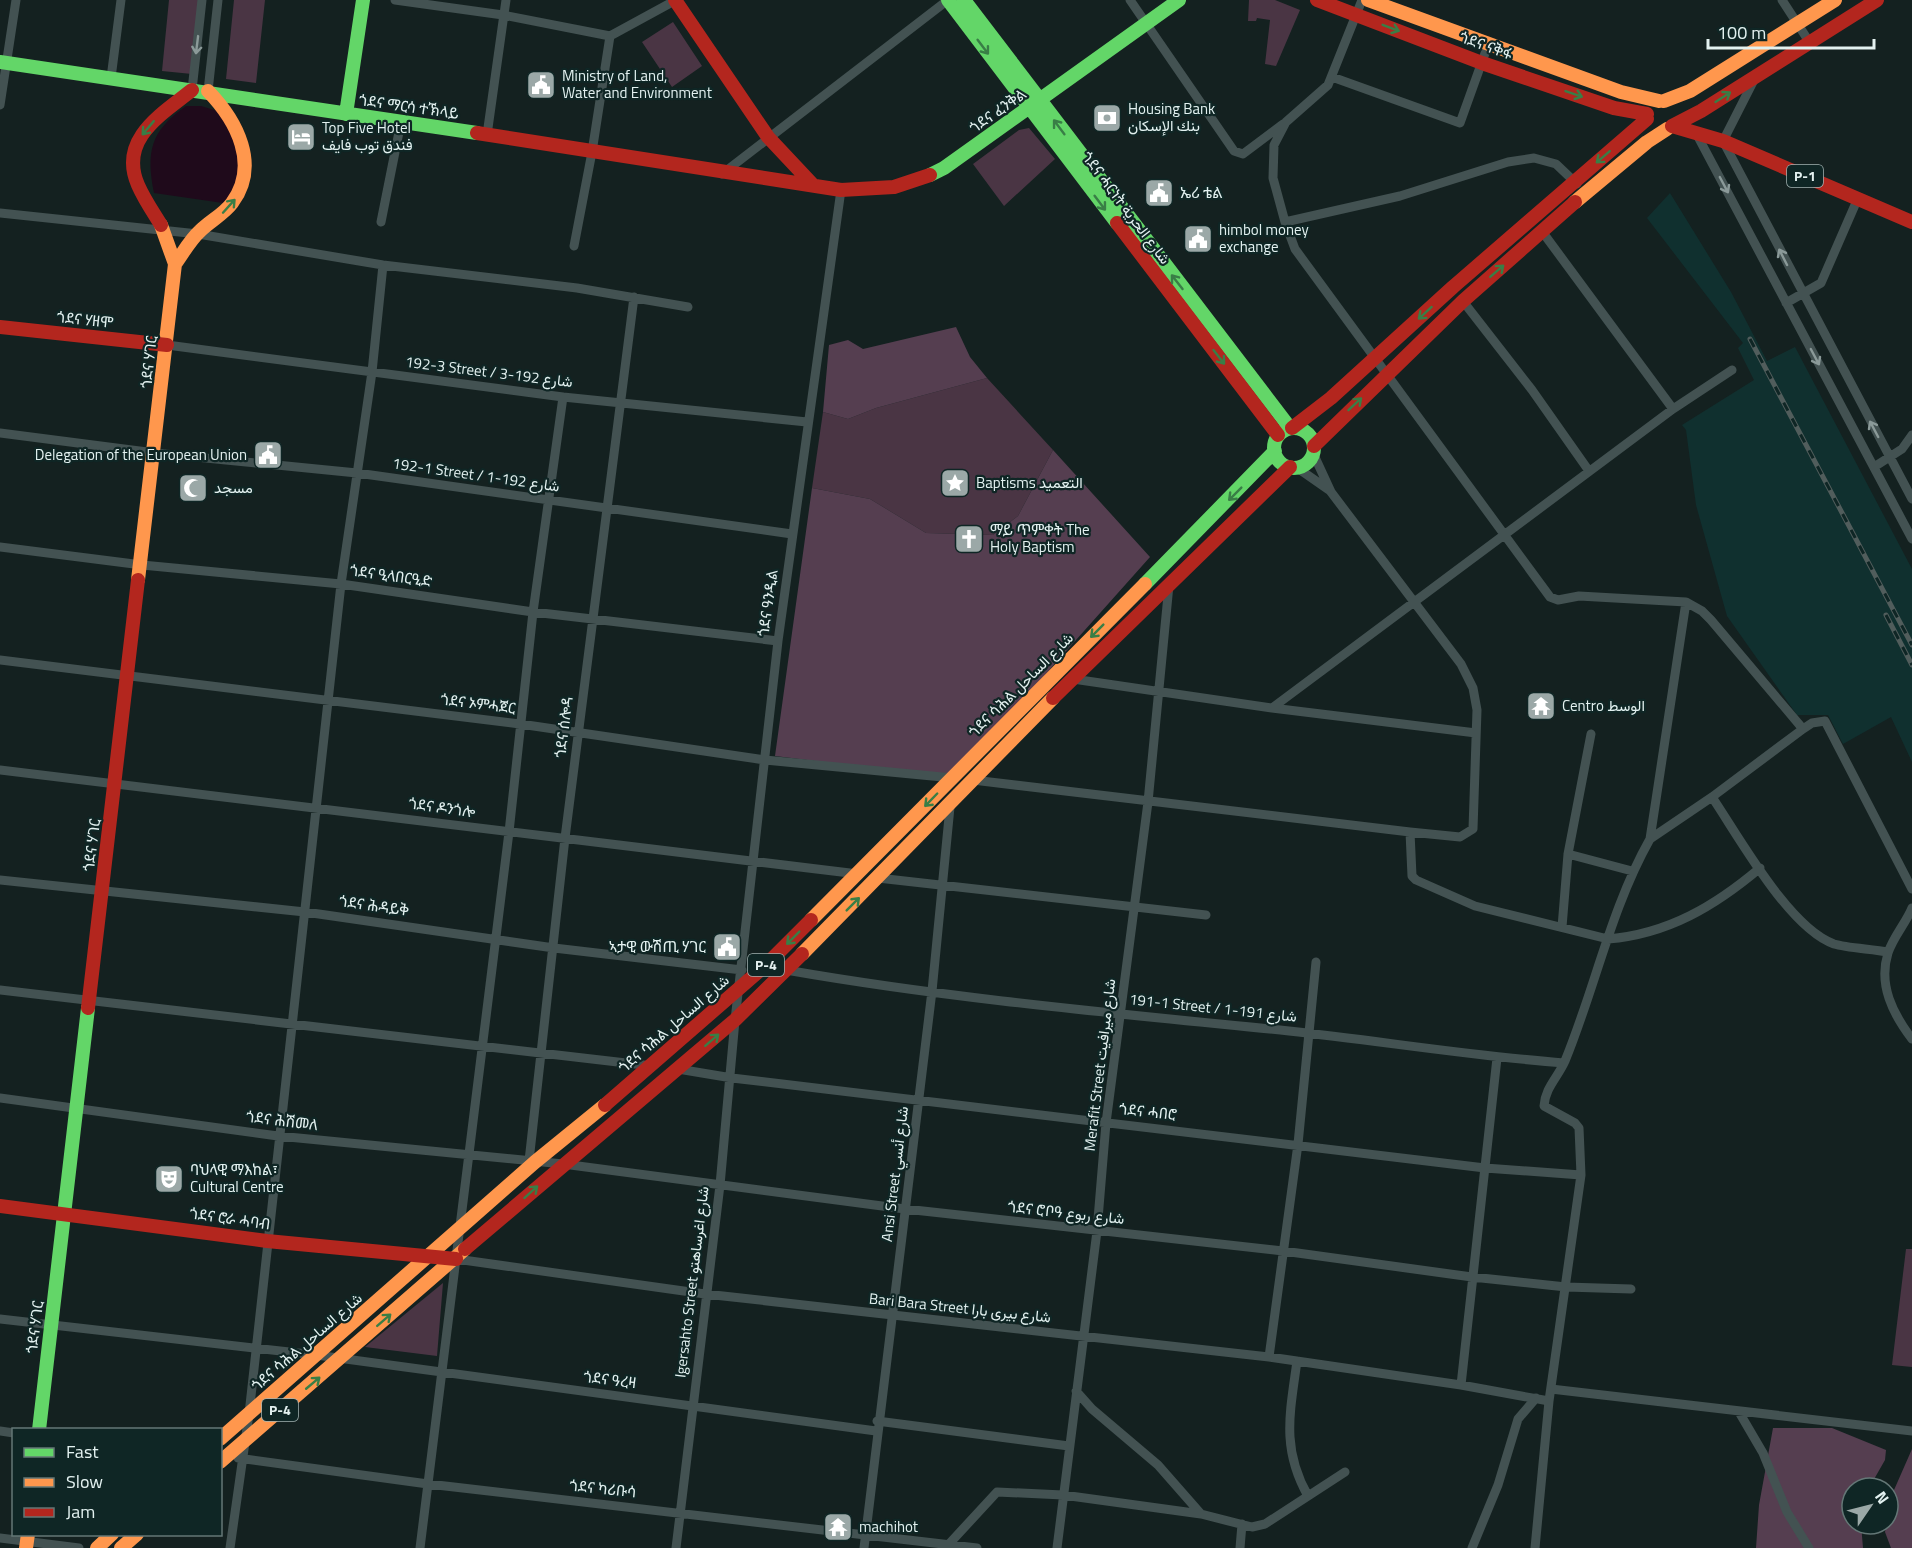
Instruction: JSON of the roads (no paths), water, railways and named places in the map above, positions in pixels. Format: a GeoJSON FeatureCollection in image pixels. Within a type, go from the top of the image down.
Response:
{"type":"FeatureCollection","features":[{"type":"Feature","properties":{"kind":"main road"},"geometry":{"type":"LineString","coordinates":[[346,114],[363,0]]}},
{"type":"Feature","properties":{"kind":"main road"},"geometry":{"type":"LineString","coordinates":[[675,0],[768,137],[814,186]]}},
{"type":"Feature","properties":{"kind":"main road","name":"ጎደና ሓርነት شارع الحرية"},"geometry":{"type":"LineString","coordinates":[[948,0],[1035,105],[1287,430]]}},
{"type":"Feature","properties":{"kind":"main road","name":"ጎደና ሓርነት شارع الحرية"},"geometry":{"type":"LineString","coordinates":[[964,0],[1035,105]]}},
{"type":"Feature","properties":{"kind":"main road","name":"ጎደና ፈንቅል"},"geometry":{"type":"LineString","coordinates":[[814,186],[841,190],[894,187],[923,179],[944,168],[1035,105],[1179,0]]}},
{"type":"Feature","properties":{"kind":"main road","name":"ጎደና ናቅፋ"},"geometry":{"type":"LineString","coordinates":[[1317,0],[1482,63],[1647,117]]}},
{"type":"Feature","properties":{"kind":"main road","name":"ጎደና ናቅፋ"},"geometry":{"type":"LineString","coordinates":[[1368,0],[1621,92],[1661,101]]}},
{"type":"Feature","properties":{"kind":"main road"},"geometry":{"type":"LineString","coordinates":[[1835,0],[1690,91],[1650,105],[1647,117],[1453,287],[1331,398],[1287,430],[1275,451],[1282,463],[1293,467],[1307,463],[1314,449],[1463,301],[1585,193],[1647,142],[1701,111],[1877,0]]}},
{"type":"Feature","properties":{"kind":"main road"},"geometry":{"type":"LineString","coordinates":[[1746,56],[1757,75]]}},
{"type":"Feature","properties":{"kind":"main road","name":"ጎደና ማርሳ ተኽላይ"},"geometry":{"type":"LineString","coordinates":[[3,63],[208,92],[722,174],[814,186]]}},
{"type":"Feature","properties":{"kind":"main road"},"geometry":{"type":"LineString","coordinates":[[176,264],[164,231],[141,196],[133,173],[135,151],[143,132],[160,115],[192,90]]}},
{"type":"Feature","properties":{"kind":"main road"},"geometry":{"type":"LineString","coordinates":[[176,264],[198,234],[232,203],[242,188],[245,169],[243,149],[236,128],[222,104],[208,92]]}},
{"type":"Feature","properties":{"kind":"main road"},"geometry":{"type":"LineString","coordinates":[[1661,101],[1675,108],[1676,117],[1670,127]]}},
{"type":"Feature","properties":{"kind":"main road"},"geometry":{"type":"LineString","coordinates":[[1647,117],[1657,129],[1670,127]]}},
{"type":"Feature","properties":{"kind":"main road","name":"P-1"},"geometry":{"type":"LineString","coordinates":[[1670,127],[1723,141],[1912,222]]}},
{"type":"Feature","properties":{"kind":"main road","name":"ጎደና ሃገር"},"geometry":{"type":"LineString","coordinates":[[39,1428],[176,264]]}},
{"type":"Feature","properties":{"kind":"main road","name":"ጎደና ሃዘሞ"},"geometry":{"type":"LineString","coordinates":[[0,327],[167,345]]}},
{"type":"Feature","properties":{"kind":"main road"},"geometry":{"type":"LineString","coordinates":[[1287,430],[1309,434],[1314,449]]}},
{"type":"Feature","properties":{"kind":"main road","name":"ጎደና ሳሕል شارع الساحل"},"geometry":{"type":"LineString","coordinates":[[222,1437],[459,1232],[532,1162],[653,1066],[766,965],[1058,669],[1251,478],[1275,451]]}},
{"type":"Feature","properties":{"kind":"main road","name":"ጎደና ሳሕል شارع الساحل"},"geometry":{"type":"LineString","coordinates":[[340,1359],[562,1164],[735,1020],[879,878],[1072,679],[1293,467]]}},
{"type":"Feature","properties":{"kind":"main road","name":"ጎደና ሮራ ሓባብ"},"geometry":{"type":"LineString","coordinates":[[0,1206],[267,1241],[456,1259]]}},
{"type":"Feature","properties":{"kind":"main road","name":"P-4"},"geometry":{"type":"LineString","coordinates":[[222,1458],[340,1359]]}},
{"type":"Feature","properties":{"kind":"main road"},"geometry":{"type":"LineString","coordinates":[[97,1548],[110,1536]]}},
{"type":"Feature","properties":{"kind":"main road"},"geometry":{"type":"LineString","coordinates":[[121,1548],[135,1536]]}},
{"type":"Feature","properties":{"kind":"street"},"geometry":{"type":"LineString","coordinates":[[0,105],[3,63],[16,0]]}},
{"type":"Feature","properties":{"kind":"street"},"geometry":{"type":"LineString","coordinates":[[111,78],[121,0]]}},
{"type":"Feature","properties":{"kind":"street"},"geometry":{"type":"LineString","coordinates":[[192,90],[202,0]]}},
{"type":"Feature","properties":{"kind":"street"},"geometry":{"type":"LineString","coordinates":[[208,92],[218,0]]}},
{"type":"Feature","properties":{"kind":"street"},"geometry":{"type":"LineString","coordinates":[[395,0],[503,15],[610,36],[675,0]]}},
{"type":"Feature","properties":{"kind":"street"},"geometry":{"type":"LineString","coordinates":[[487,135],[506,0]]}},
{"type":"Feature","properties":{"kind":"street"},"geometry":{"type":"LineString","coordinates":[[722,174],[948,0]]}},
{"type":"Feature","properties":{"kind":"street"},"geometry":{"type":"LineString","coordinates":[[1130,0],[1234,151],[1244,154],[1318,95],[1332,77],[1362,0]]}},
{"type":"Feature","properties":{"kind":"street"},"geometry":{"type":"LineString","coordinates":[[1782,0],[1810,42]]}},
{"type":"Feature","properties":{"kind":"street"},"geometry":{"type":"LineString","coordinates":[[574,246],[592,153],[610,36]]}},
{"type":"Feature","properties":{"kind":"street"},"geometry":{"type":"LineString","coordinates":[[1332,77],[1460,123],[1488,45]]}},
{"type":"Feature","properties":{"kind":"street"},"geometry":{"type":"LineString","coordinates":[[1757,75],[1723,141],[1912,499]]}},
{"type":"Feature","properties":{"kind":"street"},"geometry":{"type":"LineString","coordinates":[[381,222],[401,122]]}},
{"type":"Feature","properties":{"kind":"street"},"geometry":{"type":"LineString","coordinates":[[1286,122],[1274,145],[1273,178],[1284,222],[1295,249],[1550,597],[1558,600],[1579,596],[1686,602],[1711,620],[1803,729]]}},
{"type":"Feature","properties":{"kind":"street"},"geometry":{"type":"LineString","coordinates":[[1696,133],[1912,538]]}},
{"type":"Feature","properties":{"kind":"street"},"geometry":{"type":"LineString","coordinates":[[1284,222],[1400,196],[1508,162],[1534,158],[1556,164],[1585,193]]}},
{"type":"Feature","properties":{"kind":"street","name":"ጎደና ዓንዲል"},"geometry":{"type":"LineString","coordinates":[[735,1020],[741,988],[778,641],[841,190]]}},
{"type":"Feature","properties":{"kind":"street"},"geometry":{"type":"LineString","coordinates":[[1786,303],[1821,283],[1858,198]]}},
{"type":"Feature","properties":{"kind":"street"},"geometry":{"type":"LineString","coordinates":[[0,213],[198,234],[383,265],[634,297],[688,308]]}},
{"type":"Feature","properties":{"kind":"street"},"geometry":{"type":"LineString","coordinates":[[1531,219],[1543,232],[1673,409]]}},
{"type":"Feature","properties":{"kind":"street"},"geometry":{"type":"LineString","coordinates":[[230,1548],[249,1414],[341,584],[372,372],[383,265]]}},
{"type":"Feature","properties":{"kind":"street"},"geometry":{"type":"LineString","coordinates":[[1453,287],[1532,390],[1589,471]]}},
{"type":"Feature","properties":{"kind":"street","name":"ጎደና ሰሎዳ"},"geometry":{"type":"LineString","coordinates":[[532,1162],[541,1053],[565,838],[634,297]]}},
{"type":"Feature","properties":{"kind":"street","name":"192-3 Street / شارع 192-3"},"geometry":{"type":"LineString","coordinates":[[167,345],[563,397],[807,422]]}},
{"type":"Feature","properties":{"kind":"street"},"geometry":{"type":"LineString","coordinates":[[1272,708],[1414,601],[1506,536],[1673,409],[1732,370]]}},
{"type":"Feature","properties":{"kind":"street"},"geometry":{"type":"LineString","coordinates":[[420,1548],[467,1153],[509,832],[533,612],[563,397]]}},
{"type":"Feature","properties":{"kind":"street","name":"192-1 Street / شارع 192-1"},"geometry":{"type":"LineString","coordinates":[[0,434],[155,453],[357,473],[792,534]]}},
{"type":"Feature","properties":{"kind":"street"},"geometry":{"type":"LineString","coordinates":[[1874,467],[1907,444],[1912,435]]}},
{"type":"Feature","properties":{"kind":"street"},"geometry":{"type":"LineString","coordinates":[[1058,669],[1072,679],[1158,689],[1272,708],[1476,733],[1477,710],[1473,688],[1461,664],[1331,492],[1314,449]]}},
{"type":"Feature","properties":{"kind":"street"},"geometry":{"type":"LineString","coordinates":[[1293,467],[1331,492]]}},
{"type":"Feature","properties":{"kind":"street","name":"ጎደና ዒላበርዒድ"},"geometry":{"type":"LineString","coordinates":[[0,547],[142,565],[341,584],[533,612],[778,641]]}},
{"type":"Feature","properties":{"kind":"street","name":"Merafit Street شارع ميرافيت"},"geometry":{"type":"LineString","coordinates":[[1057,1548],[1097,1231],[1106,1123],[1148,802],[1169,585]]}},
{"type":"Feature","properties":{"kind":"street"},"geometry":{"type":"LineString","coordinates":[[1535,1548],[1549,1401],[1581,1174],[1579,1128],[1575,1123],[1544,1106],[1547,1092],[1564,1063],[1632,871],[1650,839],[1686,602]]}},
{"type":"Feature","properties":{"kind":"street","name":"ጎደና ኦምሓጀር"},"geometry":{"type":"LineString","coordinates":[[0,660],[520,724],[765,759],[973,780],[1460,837],[1473,830],[1476,733]]}},
{"type":"Feature","properties":{"kind":"street"},"geometry":{"type":"LineString","coordinates":[[1650,839],[1712,797],[1803,729],[1812,723],[1825,721],[1912,889]]}},
{"type":"Feature","properties":{"kind":"street"},"geometry":{"type":"LineString","coordinates":[[1562,927],[1568,854],[1591,734]]}},
{"type":"Feature","properties":{"kind":"street","name":"ጎደና ዶንጎሎ"},"geometry":{"type":"LineString","coordinates":[[0,770],[316,806],[754,863],[858,873],[879,878],[1206,915]]}},
{"type":"Feature","properties":{"kind":"street","name":"Ansi Street شارع أنسي"},"geometry":{"type":"LineString","coordinates":[[864,1548],[877,1421],[893,1316],[932,991],[952,778]]}},
{"type":"Feature","properties":{"kind":"street"},"geometry":{"type":"LineString","coordinates":[[1712,797],[1801,923],[1835,944],[1888,952]]}},
{"type":"Feature","properties":{"kind":"street"},"geometry":{"type":"LineString","coordinates":[[1410,832],[1412,876],[1416,880],[1475,906],[1608,939],[1630,937],[1691,918],[1713,905],[1760,868]]}},
{"type":"Feature","properties":{"kind":"street"},"geometry":{"type":"LineString","coordinates":[[1568,854],[1632,871]]}},
{"type":"Feature","properties":{"kind":"street","name":"ጎደና ሕዳይቅ"},"geometry":{"type":"LineString","coordinates":[[0,880],[305,912],[554,948],[742,970]]}},
{"type":"Feature","properties":{"kind":"street"},"geometry":{"type":"LineString","coordinates":[[1912,908],[1888,952],[1884,977],[1889,999],[1899,1021],[1912,1039]]}},
{"type":"Feature","properties":{"kind":"street"},"geometry":{"type":"LineString","coordinates":[[1269,1357],[1298,1144],[1316,962]]}},
{"type":"Feature","properties":{"kind":"street","name":"191-1 Street / شارع 191-1"},"geometry":{"type":"LineString","coordinates":[[766,965],[932,991],[1121,1014],[1309,1033],[1497,1058],[1564,1063]]}},
{"type":"Feature","properties":{"kind":"street","name":"ጎደና ሓበሮ"},"geometry":{"type":"LineString","coordinates":[[0,990],[292,1022],[1106,1123],[1485,1167],[1581,1174]]}},
{"type":"Feature","properties":{"kind":"street","name":"Igersahto Street شارع اغرساهتو"},"geometry":{"type":"LineString","coordinates":[[676,1548],[732,1078],[735,1020]]}},
{"type":"Feature","properties":{"kind":"street"},"geometry":{"type":"LineString","coordinates":[[1461,1385],[1497,1058]]}},
{"type":"Feature","properties":{"kind":"street","name":"ጎደና ሕሽመለ"},"geometry":{"type":"LineString","coordinates":[[0,1098],[278,1137],[467,1153],[562,1164]]}},
{"type":"Feature","properties":{"kind":"street","name":"ጎደና ሮቦዓ شارع ربوع"},"geometry":{"type":"LineString","coordinates":[[562,1164],[905,1209],[1283,1251],[1566,1287],[1631,1289]]}},
{"type":"Feature","properties":{"kind":"street","name":"Bari Bara Street شارع بيرى بارا"},"geometry":{"type":"LineString","coordinates":[[456,1259],[705,1294],[1269,1357],[1461,1385],[1549,1401]]}},
{"type":"Feature","properties":{"kind":"street","name":"ጎደና ዓረዛ"},"geometry":{"type":"LineString","coordinates":[[0,1319],[316,1355],[441,1374],[692,1405],[876,1431]]}},
{"type":"Feature","properties":{"kind":"street"},"geometry":{"type":"LineString","coordinates":[[1297,1361],[1288,1424],[1289,1446],[1297,1476],[1308,1496]]}},
{"type":"Feature","properties":{"kind":"street"},"geometry":{"type":"LineString","coordinates":[[1551,1389],[1912,1431]]}},
{"type":"Feature","properties":{"kind":"street"},"geometry":{"type":"LineString","coordinates":[[1076,1391],[1092,1409],[1158,1465],[1201,1514]]}},
{"type":"Feature","properties":{"kind":"street"},"geometry":{"type":"LineString","coordinates":[[1472,1548],[1498,1485],[1518,1419],[1536,1398]]}},
{"type":"Feature","properties":{"kind":"street"},"geometry":{"type":"LineString","coordinates":[[1739,1412],[1763,1453],[1787,1512],[1809,1548]]}},
{"type":"Feature","properties":{"kind":"street"},"geometry":{"type":"LineString","coordinates":[[877,1421],[1069,1446]]}},
{"type":"Feature","properties":{"kind":"street","name":"ጎደና ካሪቡሳ"},"geometry":{"type":"LineString","coordinates":[[222,1458],[977,1548]]}},
{"type":"Feature","properties":{"kind":"street"},"geometry":{"type":"LineString","coordinates":[[949,1544],[997,1492],[1063,1495],[1201,1514],[1252,1527],[1265,1524],[1346,1472]]}},
{"type":"Feature","properties":{"kind":"street"},"geometry":{"type":"LineString","coordinates":[[1240,1548],[1242,1524]]}},
{"type":"Feature","properties":{"kind":"street"},"geometry":{"type":"LineString","coordinates":[[0,1538],[79,1548]]}},
{"type":"Feature","properties":{"kind":"railway"},"geometry":{"type":"LineString","coordinates":[[1750,339],[1912,645]]}},
{"type":"Feature","properties":{"kind":"railway"},"geometry":{"type":"LineString","coordinates":[[1886,615],[1912,665]]}},
{"type":"Feature","properties":{"kind":"place","name":"Ministry of Land, Water and Environment"},"geometry":{"type":"Point","coordinates":[541,85]}},
{"type":"Feature","properties":{"kind":"place","name":"Housing Bank بنك الإسكان"},"geometry":{"type":"Point","coordinates":[1107,118]}},
{"type":"Feature","properties":{"kind":"place","name":"Top Five Hotel فندق توب فايف"},"geometry":{"type":"Point","coordinates":[301,137]}},
{"type":"Feature","properties":{"kind":"place","name":"ኤሪ ቴል"},"geometry":{"type":"Point","coordinates":[1159,193]}},
{"type":"Feature","properties":{"kind":"place","name":"himbol money exchange"},"geometry":{"type":"Point","coordinates":[1198,239]}},
{"type":"Feature","properties":{"kind":"place","name":"Delegation of the European Union"},"geometry":{"type":"Point","coordinates":[268,455]}},
{"type":"Feature","properties":{"kind":"place","name":"Baptisms التعميد"},"geometry":{"type":"Point","coordinates":[955,483]}},
{"type":"Feature","properties":{"kind":"place","name":"مسجد"},"geometry":{"type":"Point","coordinates":[193,488]}},
{"type":"Feature","properties":{"kind":"place","name":"ማይ ጥምቀት The Holy Baptism"},"geometry":{"type":"Point","coordinates":[969,539]}},
{"type":"Feature","properties":{"kind":"place","name":"Centro الوسط"},"geometry":{"type":"Point","coordinates":[1541,706]}},
{"type":"Feature","properties":{"kind":"place","name":"ኣታዊ ውሽጢ ሃገር"},"geometry":{"type":"Point","coordinates":[727,947]}},
{"type":"Feature","properties":{"kind":"place","name":"ባህላዊ ማእከል፣ Cultural Centre"},"geometry":{"type":"Point","coordinates":[169,1179]}},
{"type":"Feature","properties":{"kind":"place","name":"machihot"},"geometry":{"type":"Point","coordinates":[838,1527]}}]}
